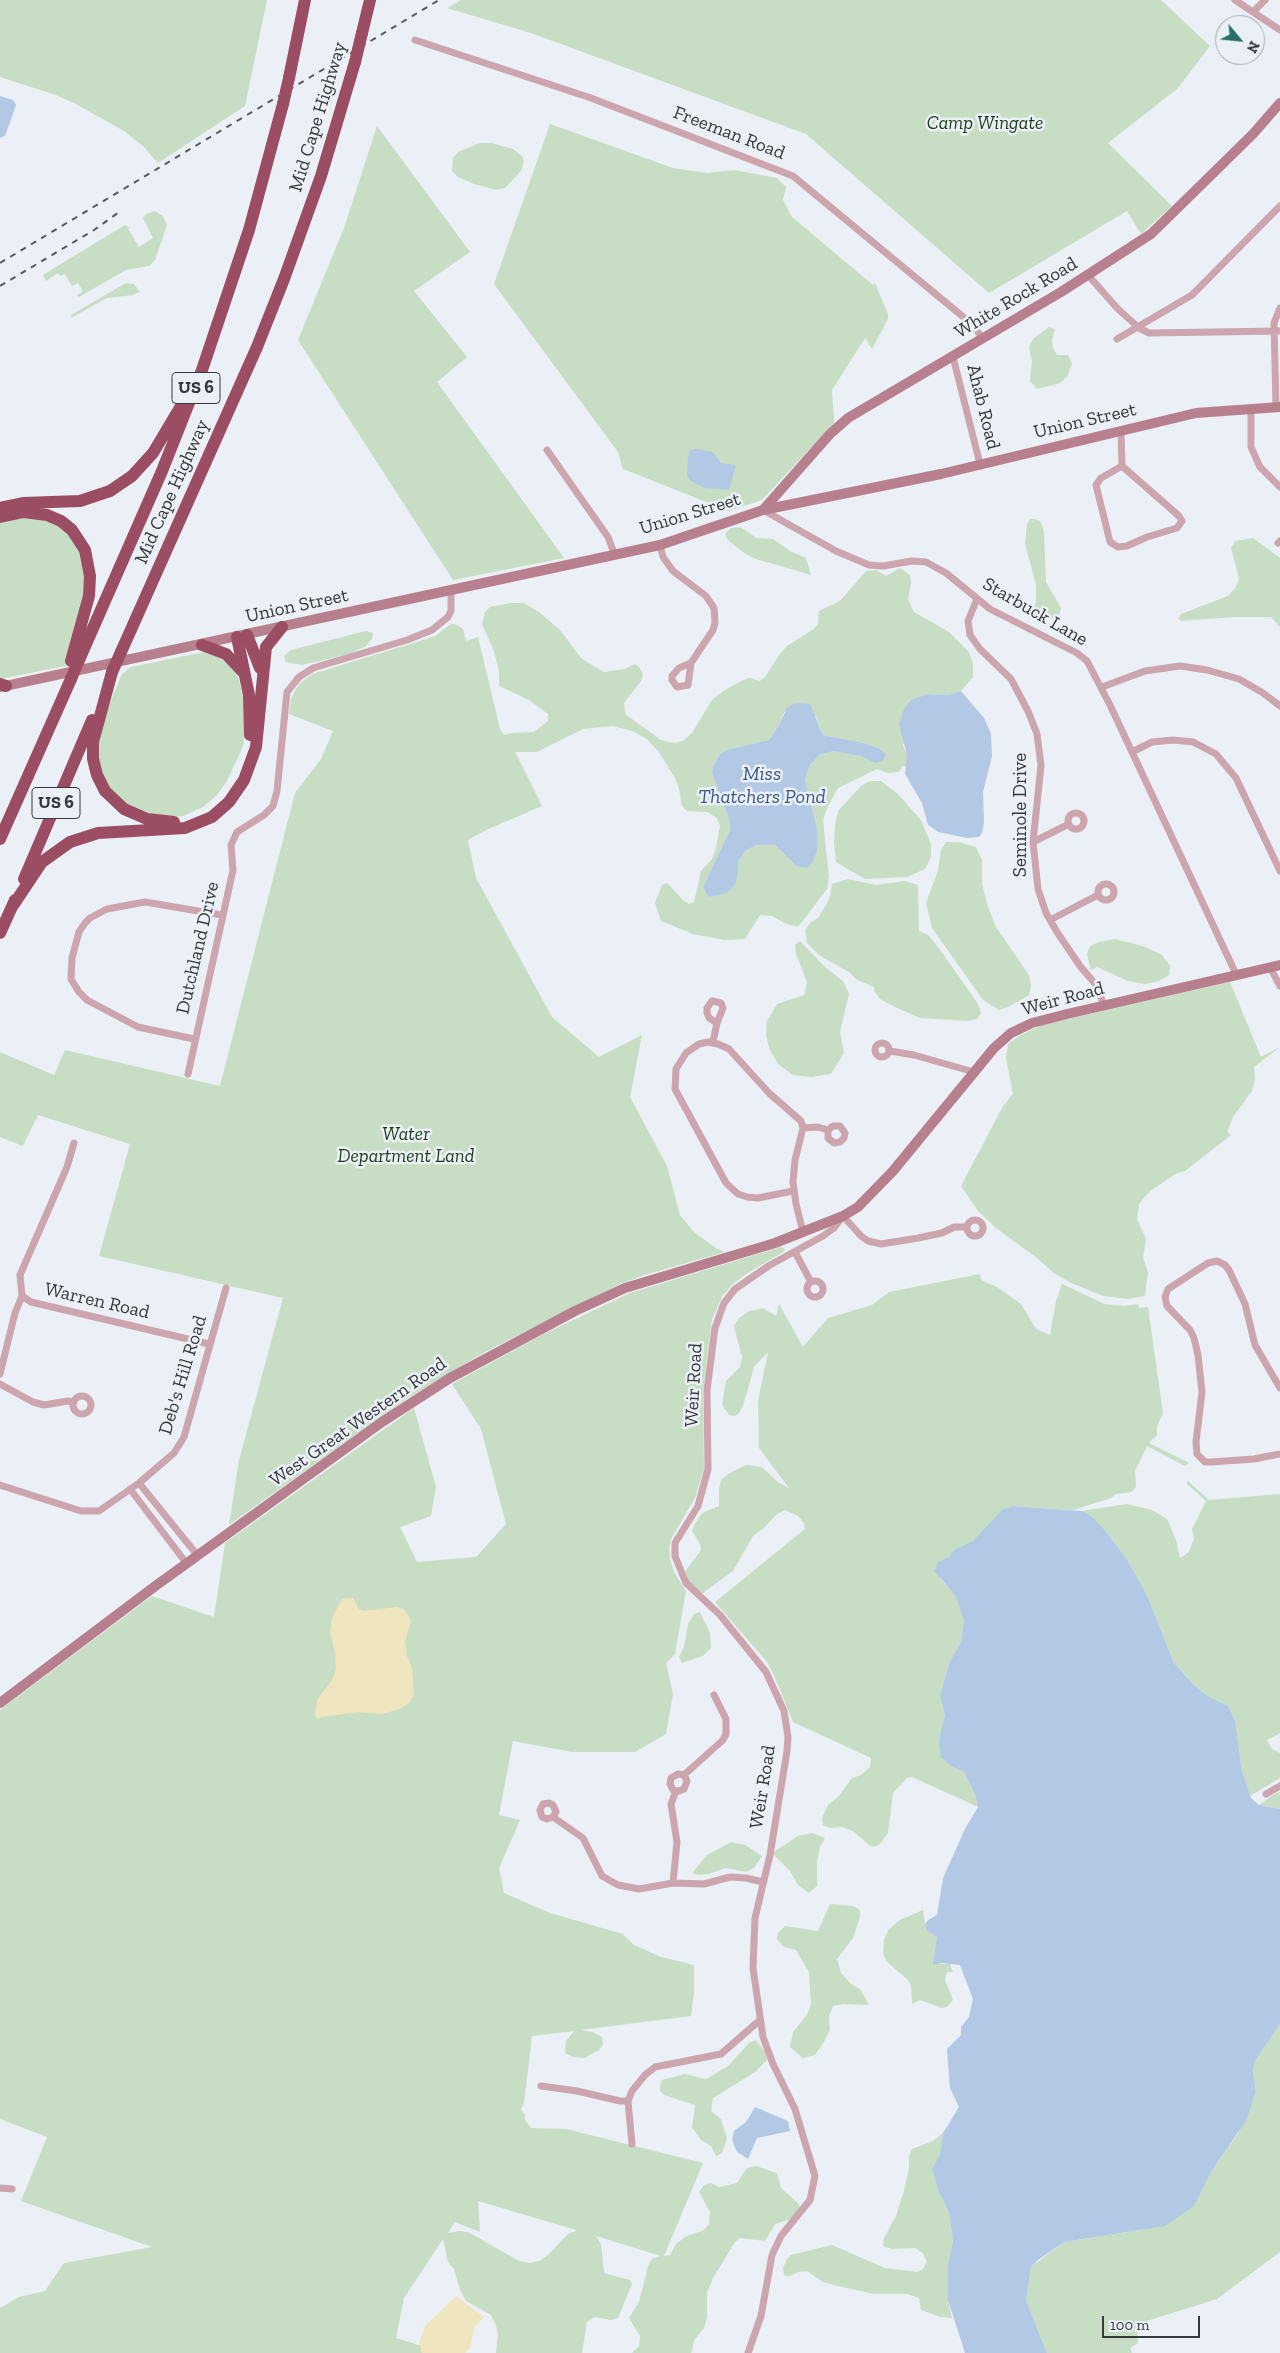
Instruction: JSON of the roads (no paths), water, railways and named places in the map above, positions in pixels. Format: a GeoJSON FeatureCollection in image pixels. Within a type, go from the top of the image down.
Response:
{"type":"FeatureCollection","features":[{"type":"Feature","properties":{"kind":"highway","name":"Mid Cape Highway"},"geometry":{"type":"LineString","coordinates":[[0,839],[50,726],[75,661],[162,471],[202,370],[249,230],[283,104],[305,0]]}},
{"type":"Feature","properties":{"kind":"highway","name":"Mid Cape Highway"},"geometry":{"type":"LineString","coordinates":[[0,933],[112,668],[121,652],[257,347],[281,288],[323,168],[355,62],[370,0]]}},
{"type":"Feature","properties":{"kind":"highway"},"geometry":{"type":"LineString","coordinates":[[0,508],[23,503],[80,501],[103,495],[117,487],[138,469],[153,452],[202,370]]}},
{"type":"Feature","properties":{"kind":"highway"},"geometry":{"type":"LineString","coordinates":[[0,517],[24,512],[47,515],[61,521],[72,530],[85,550],[90,576],[89,596],[75,661]]}},
{"type":"Feature","properties":{"kind":"highway"},"geometry":{"type":"LineString","coordinates":[[12,906],[42,862],[70,842],[98,833],[185,828],[206,820],[224,808],[244,780],[254,755],[260,719],[261,676],[266,647],[282,627]]}},
{"type":"Feature","properties":{"kind":"highway"},"geometry":{"type":"LineString","coordinates":[[242,636],[258,660],[261,676]]}},
{"type":"Feature","properties":{"kind":"highway"},"geometry":{"type":"LineString","coordinates":[[112,668],[93,742],[93,759],[97,775],[106,791],[124,809],[139,817],[164,822],[186,820],[202,813],[224,796],[236,778],[246,754],[251,726],[242,636]]}},
{"type":"Feature","properties":{"kind":"highway"},"geometry":{"type":"LineString","coordinates":[[202,644],[226,654],[245,674]]}},
{"type":"Feature","properties":{"kind":"street"},"geometry":{"type":"LineString","coordinates":[[1235,0],[1280,30]]}},
{"type":"Feature","properties":{"kind":"street"},"geometry":{"type":"LineString","coordinates":[[1254,11],[1264,0]]}},
{"type":"Feature","properties":{"kind":"street","name":"Freeman Road"},"geometry":{"type":"LineString","coordinates":[[416,40],[591,98],[793,176],[974,325],[983,339]]}},
{"type":"Feature","properties":{"kind":"street","name":"White Rock Road"},"geometry":{"type":"LineString","coordinates":[[763,510],[838,426],[1088,275],[1151,234],[1253,134],[1280,103]]}},
{"type":"Feature","properties":{"kind":"street"},"geometry":{"type":"LineString","coordinates":[[1117,339],[1138,328],[1196,291],[1280,206]]}},
{"type":"Feature","properties":{"kind":"street"},"geometry":{"type":"LineString","coordinates":[[1088,275],[1117,308],[1138,328],[1155,334],[1277,331]]}},
{"type":"Feature","properties":{"kind":"street"},"geometry":{"type":"LineString","coordinates":[[1278,407],[1277,331],[1275,318],[1280,308]]}},
{"type":"Feature","properties":{"kind":"street","name":"Ahab Road"},"geometry":{"type":"LineString","coordinates":[[953,357],[980,464]]}},
{"type":"Feature","properties":{"kind":"street","name":"Union Street"},"geometry":{"type":"LineString","coordinates":[[2,686],[112,668],[202,644],[660,544],[763,510],[980,464],[1196,413],[1278,407]]}},
{"type":"Feature","properties":{"kind":"street"},"geometry":{"type":"LineString","coordinates":[[1251,410],[1251,447],[1260,467],[1280,487]]}},
{"type":"Feature","properties":{"kind":"street"},"geometry":{"type":"LineString","coordinates":[[1121,430],[1122,466],[1179,516],[1182,521],[1177,528],[1147,537],[1127,546],[1118,547],[1110,542],[1096,485],[1101,478],[1122,466]]}},
{"type":"Feature","properties":{"kind":"street"},"geometry":{"type":"LineString","coordinates":[[547,450],[608,537],[614,554]]}},
{"type":"Feature","properties":{"kind":"street","name":"Starbuck Lane"},"geometry":{"type":"LineString","coordinates":[[763,510],[836,552],[869,565],[883,566],[926,562],[946,573],[977,600],[1013,621],[1077,653],[1087,661],[1102,687],[1236,974]]}},
{"type":"Feature","properties":{"kind":"street"},"geometry":{"type":"LineString","coordinates":[[660,544],[663,558],[672,571],[706,596],[714,608],[715,623],[713,630],[691,663]]}},
{"type":"Feature","properties":{"kind":"street","name":"Dutchland Drive"},"geometry":{"type":"LineString","coordinates":[[188,1074],[194,1039],[233,870],[231,845],[237,832],[264,815],[273,806],[277,791],[284,702],[293,683],[314,668],[407,640],[432,630],[448,617],[451,611],[451,591]]}},
{"type":"Feature","properties":{"kind":"street","name":"Seminole Drive"},"geometry":{"type":"LineString","coordinates":[[977,600],[968,622],[970,635],[980,650],[1011,679],[1028,711],[1037,734],[1040,770],[1034,842],[1038,889],[1050,920],[1080,966],[1096,985],[1104,1005]]}},
{"type":"Feature","properties":{"kind":"street"},"geometry":{"type":"LineString","coordinates":[[1102,687],[1145,671],[1180,666],[1208,670],[1239,679],[1263,692],[1280,706]]}},
{"type":"Feature","properties":{"kind":"street"},"geometry":{"type":"LineString","coordinates":[[1132,752],[1152,742],[1173,740],[1193,742],[1216,754],[1236,778],[1280,871]]}},
{"type":"Feature","properties":{"kind":"street"},"geometry":{"type":"LineString","coordinates":[[1034,842],[1069,824]]}},
{"type":"Feature","properties":{"kind":"street"},"geometry":{"type":"LineString","coordinates":[[1050,920],[1098,895]]}},
{"type":"Feature","properties":{"kind":"street"},"geometry":{"type":"LineString","coordinates":[[194,1039],[138,1028],[92,1003],[74,986],[70,968],[72,958],[79,932],[84,923],[107,909],[145,902],[222,915]]}},
{"type":"Feature","properties":{"kind":"street"},"geometry":{"type":"LineString","coordinates":[[1275,966],[1280,986]]}},
{"type":"Feature","properties":{"kind":"street","name":"Weir Road"},"geometry":{"type":"LineString","coordinates":[[803,1232],[843,1216],[858,1207],[879,1188],[994,1048],[1016,1030],[1044,1020],[1104,1005],[1275,966]]}},
{"type":"Feature","properties":{"kind":"street"},"geometry":{"type":"LineString","coordinates":[[713,1042],[717,1023]]}},
{"type":"Feature","properties":{"kind":"street"},"geometry":{"type":"LineString","coordinates":[[793,1191],[758,1198],[743,1196],[726,1183],[718,1172],[701,1135],[678,1095],[674,1082],[676,1069],[686,1053],[699,1044],[713,1042],[729,1049],[769,1094],[796,1116],[803,1128],[795,1160],[793,1191],[803,1232]]}},
{"type":"Feature","properties":{"kind":"street"},"geometry":{"type":"LineString","coordinates":[[890,1051],[914,1055],[974,1072]]}},
{"type":"Feature","properties":{"kind":"street"},"geometry":{"type":"LineString","coordinates":[[803,1128],[818,1127],[828,1130]]}},
{"type":"Feature","properties":{"kind":"street","name":"Warren Road"},"geometry":{"type":"LineString","coordinates":[[74,1142],[67,1167],[20,1275],[22,1296],[30,1302],[209,1344]]}},
{"type":"Feature","properties":{"kind":"street"},"geometry":{"type":"LineString","coordinates":[[843,1216],[861,1236],[868,1241],[881,1244],[942,1233],[954,1228],[968,1227]]}},
{"type":"Feature","properties":{"kind":"street","name":"Weir Road"},"geometry":{"type":"LineString","coordinates":[[748,2353],[758,2327],[768,2269],[774,2249],[786,2230],[808,2204],[815,2183],[813,2166],[806,2141],[790,2096],[773,2064],[763,2037],[754,1988],[752,1951],[755,1918],[770,1855],[788,1737],[784,1711],[762,1667],[720,1616],[693,1592],[686,1583],[677,1563],[675,1550],[677,1540],[698,1506],[707,1478],[710,1460],[707,1390],[715,1328],[719,1314],[735,1289],[770,1265],[834,1228],[843,1216]]}},
{"type":"Feature","properties":{"kind":"street","name":"West Great Western Road"},"geometry":{"type":"LineString","coordinates":[[0,1703],[187,1564],[421,1396],[527,1336],[625,1288],[749,1252],[803,1232]]}},
{"type":"Feature","properties":{"kind":"street"},"geometry":{"type":"LineString","coordinates":[[795,1252],[811,1282]]}},
{"type":"Feature","properties":{"kind":"street"},"geometry":{"type":"LineString","coordinates":[[1280,1388],[1255,1345],[1245,1304],[1229,1270],[1217,1261],[1199,1267],[1168,1289],[1164,1297],[1170,1310],[1190,1330],[1196,1346],[1202,1392],[1196,1442],[1197,1454],[1205,1462],[1254,1459],[1280,1454]]}},
{"type":"Feature","properties":{"kind":"street","name":"Deb's Hill Road"},"geometry":{"type":"LineString","coordinates":[[0,1484],[86,1512],[99,1511],[130,1490],[174,1453],[182,1442],[226,1288]]}},
{"type":"Feature","properties":{"kind":"street"},"geometry":{"type":"LineString","coordinates":[[0,1374],[15,1313],[22,1296]]}},
{"type":"Feature","properties":{"kind":"street"},"geometry":{"type":"LineString","coordinates":[[0,1384],[33,1402],[44,1405],[68,1401],[74,1402]]}},
{"type":"Feature","properties":{"kind":"street"},"geometry":{"type":"LineString","coordinates":[[139,1483],[198,1556]]}},
{"type":"Feature","properties":{"kind":"street"},"geometry":{"type":"LineString","coordinates":[[130,1490],[187,1564]]}},
{"type":"Feature","properties":{"kind":"street"},"geometry":{"type":"LineString","coordinates":[[684,1775],[687,1781],[686,1786],[682,1791],[676,1791],[670,1786],[671,1778],[676,1774],[684,1775],[717,1745],[726,1734],[726,1719],[714,1695]]}},
{"type":"Feature","properties":{"kind":"street"},"geometry":{"type":"LineString","coordinates":[[1266,1794],[1280,1786]]}},
{"type":"Feature","properties":{"kind":"street"},"geometry":{"type":"LineString","coordinates":[[673,1883],[677,1842],[671,1804],[676,1791]]}},
{"type":"Feature","properties":{"kind":"street"},"geometry":{"type":"LineString","coordinates":[[553,1817],[583,1838],[598,1870],[609,1881],[618,1886],[639,1889],[673,1883],[704,1884],[738,1877],[763,1882]]}},
{"type":"Feature","properties":{"kind":"street"},"geometry":{"type":"LineString","coordinates":[[632,2144],[628,2101],[638,2082],[655,2067],[716,2056],[726,2051],[760,2020]]}},
{"type":"Feature","properties":{"kind":"street"},"geometry":{"type":"LineString","coordinates":[[542,2086],[577,2091],[620,2102],[628,2101]]}},
{"type":"Feature","properties":{"kind":"street"},"geometry":{"type":"LineString","coordinates":[[0,2188],[12,2189]]}},
{"type":"Feature","properties":{"kind":"water"},"geometry":{"type":"Polygon","coordinates":[[[0,96],[13,100],[16,105],[5,136],[0,138],[0,96]]]}},
{"type":"Feature","properties":{"kind":"water"},"geometry":{"type":"Polygon","coordinates":[[[696,449],[713,452],[721,463],[736,465],[729,490],[705,488],[691,481],[687,476],[688,458],[690,450],[696,449]]]}},
{"type":"Feature","properties":{"kind":"water"},"geometry":{"type":"Polygon","coordinates":[[[961,691],[984,718],[991,734],[992,756],[983,792],[984,823],[982,833],[979,837],[967,838],[938,832],[928,825],[922,803],[905,774],[907,755],[899,724],[904,709],[911,700],[928,694],[948,695],[961,691]]]}},
{"type":"Feature","properties":{"kind":"water","name":"Miss Thatchers Pond"},"geometry":{"type":"Polygon","coordinates":[[[793,704],[810,704],[823,735],[864,743],[878,748],[886,754],[883,761],[875,763],[861,756],[834,751],[819,755],[810,765],[805,779],[817,829],[817,850],[813,862],[807,868],[796,866],[775,845],[756,845],[745,851],[738,862],[738,874],[735,884],[727,893],[708,897],[703,887],[730,830],[729,819],[712,773],[713,766],[720,754],[726,750],[769,740],[787,708],[793,704]]]}},
{"type":"Feature","properties":{"kind":"water"},"geometry":{"type":"Polygon","coordinates":[[[1013,1506],[1082,1511],[1092,1517],[1104,1529],[1128,1561],[1147,1595],[1174,1663],[1206,1695],[1228,1706],[1235,1720],[1242,1771],[1251,1798],[1259,1805],[1280,1809],[1280,2024],[1255,2061],[1253,2072],[1256,2091],[1246,2121],[1211,2172],[1194,2206],[1165,2226],[1064,2242],[1031,2267],[1026,2300],[1047,2353],[965,2353],[948,2300],[948,2266],[953,2239],[949,2213],[938,2190],[932,2169],[940,2154],[943,2133],[959,2107],[950,2088],[947,2049],[961,2035],[961,2027],[969,2017],[973,1999],[960,1965],[942,1963],[933,1965],[937,1937],[926,1930],[925,1924],[937,1915],[943,1878],[965,1829],[978,1807],[975,1794],[964,1772],[951,1766],[941,1757],[939,1741],[945,1715],[940,1695],[950,1661],[961,1642],[964,1620],[955,1595],[934,1571],[939,1561],[949,1557],[954,1550],[973,1541],[1002,1510],[1013,1506]]]}},
{"type":"Feature","properties":{"kind":"water"},"geometry":{"type":"Polygon","coordinates":[[[755,2107],[788,2121],[790,2131],[757,2138],[748,2159],[737,2152],[732,2140],[734,2131],[746,2122],[755,2107]]]}},
{"type":"Feature","properties":{"kind":"railway"},"geometry":{"type":"LineString","coordinates":[[0,263],[439,0]]}},
{"type":"Feature","properties":{"kind":"railway"},"geometry":{"type":"LineString","coordinates":[[0,286],[94,230],[122,210]]}},
{"type":"Feature","properties":{"kind":"park label","name":"Camp Wingate"},"geometry":{"type":"Point","coordinates":[985,124]}},
{"type":"Feature","properties":{"kind":"park label","name":"Water Department Land"},"geometry":{"type":"Point","coordinates":[406,1146]}}]}
